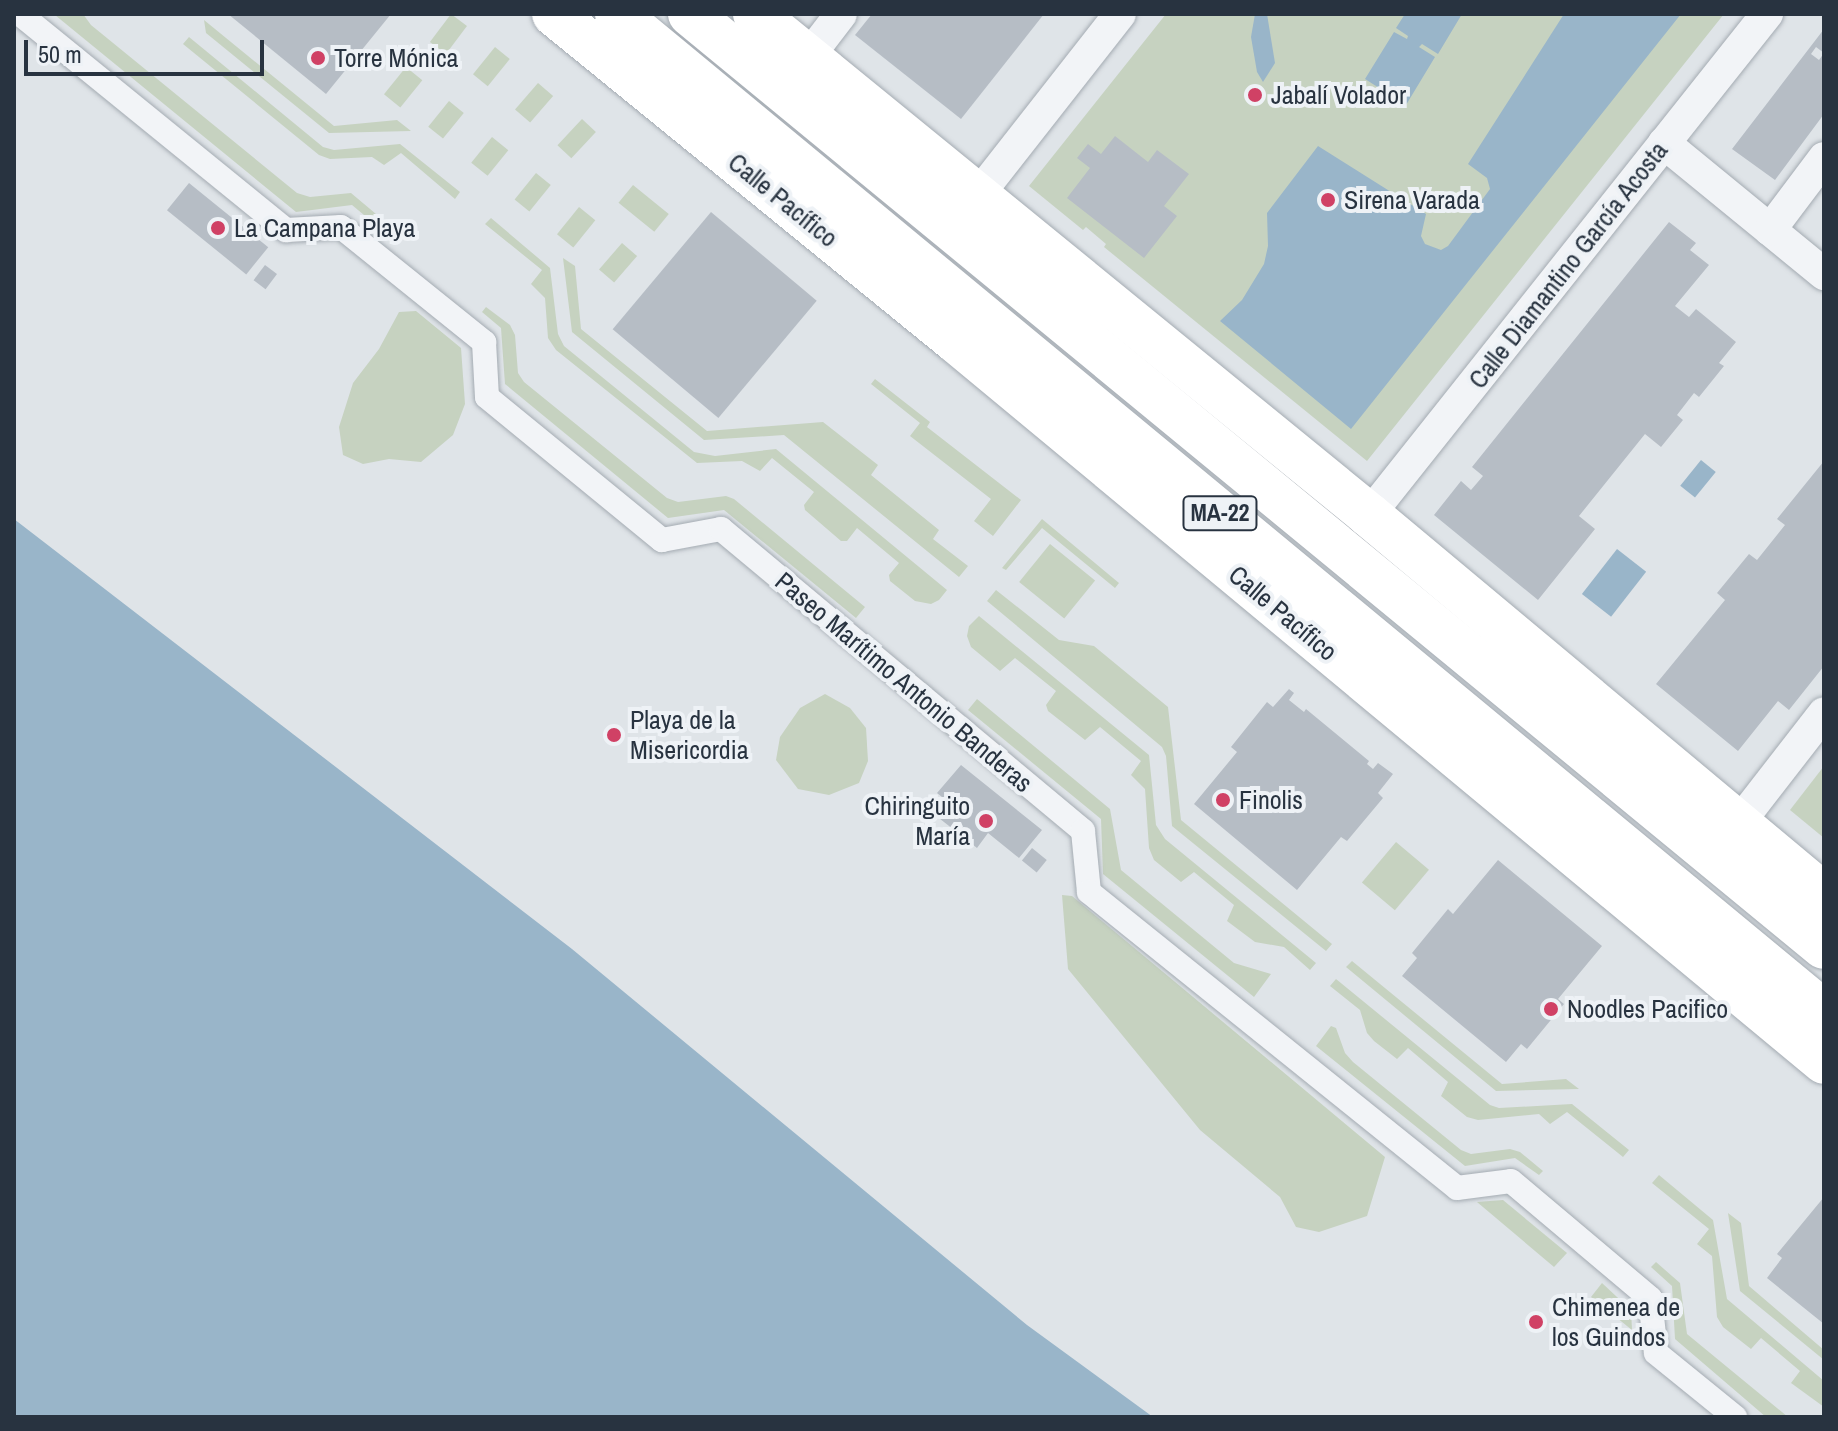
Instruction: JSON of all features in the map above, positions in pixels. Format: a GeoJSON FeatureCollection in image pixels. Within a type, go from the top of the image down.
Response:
{"type":"FeatureCollection","features":[{"type":"Feature","properties":{"kind":"main road","name":"Calle Pacífico"},"geometry":{"type":"LineString","coordinates":[[554,14],[956,341],[1824,1062]]}},
{"type":"Feature","properties":{"kind":"main road","name":"Calle Pacífico"},"geometry":{"type":"LineString","coordinates":[[617,14],[1824,1012]]}},
{"type":"Feature","properties":{"kind":"main road","name":"MA-22"},"geometry":{"type":"LineString","coordinates":[[690,14],[1824,947]]}},
{"type":"Feature","properties":{"kind":"main road"},"geometry":{"type":"LineString","coordinates":[[755,14],[1369,515],[1824,895]]}},
{"type":"Feature","properties":{"kind":"street","name":"Paseo Marítimo Antonio Banderas"},"geometry":{"type":"LineString","coordinates":[[20,14],[286,230],[341,227],[484,342],[487,397],[662,540],[721,529],[1083,831],[1089,892],[1457,1188],[1511,1181],[1650,1298],[1656,1353],[1735,1417]]}},
{"type":"Feature","properties":{"kind":"street"},"geometry":{"type":"LineString","coordinates":[[808,57],[841,14]]}},
{"type":"Feature","properties":{"kind":"street"},"geometry":{"type":"LineString","coordinates":[[978,195],[1120,14]]}},
{"type":"Feature","properties":{"kind":"street","name":"Calle Diamantino García Acosta"},"geometry":{"type":"LineString","coordinates":[[1369,515],[1767,14]]}},
{"type":"Feature","properties":{"kind":"street"},"geometry":{"type":"LineString","coordinates":[[1664,143],[1824,274]]}},
{"type":"Feature","properties":{"kind":"street"},"geometry":{"type":"LineString","coordinates":[[1770,230],[1824,158]]}},
{"type":"Feature","properties":{"kind":"street"},"geometry":{"type":"LineString","coordinates":[[1738,824],[1824,713]]}},
{"type":"Feature","properties":{"kind":"green space"},"geometry":{"type":"Polygon","coordinates":[[[83,14],[91,25],[297,193],[310,197],[351,193],[376,214],[370,220],[352,205],[296,212],[55,15],[83,14]]]}},
{"type":"Feature","properties":{"kind":"green space"},"geometry":{"type":"Polygon","coordinates":[[[451,14],[467,26],[446,54],[430,42],[451,14]]]}},
{"type":"Feature","properties":{"kind":"green space"},"geometry":{"type":"Polygon","coordinates":[[[1166,14],[1724,14],[1367,461],[1104,247],[1106,244],[1086,227],[1083,230],[1029,186],[1166,14]]]}},
{"type":"Feature","properties":{"kind":"green space"},"geometry":{"type":"Polygon","coordinates":[[[204,20],[334,126],[397,120],[411,131],[329,133],[206,33],[204,20]]]}},
{"type":"Feature","properties":{"kind":"green space"},"geometry":{"type":"Polygon","coordinates":[[[189,37],[323,147],[334,150],[400,144],[460,192],[455,199],[401,153],[384,165],[372,157],[330,159],[319,155],[183,44],[189,37]]]}},
{"type":"Feature","properties":{"kind":"green space"},"geometry":{"type":"Polygon","coordinates":[[[495,47],[510,59],[488,86],[473,74],[495,47]]]}},
{"type":"Feature","properties":{"kind":"green space"},"geometry":{"type":"Polygon","coordinates":[[[406,67],[422,80],[400,107],[384,94],[406,67]]]}},
{"type":"Feature","properties":{"kind":"green space"},"geometry":{"type":"Polygon","coordinates":[[[538,83],[553,96],[530,123],[515,109],[538,83]]]}},
{"type":"Feature","properties":{"kind":"green space"},"geometry":{"type":"Polygon","coordinates":[[[449,101],[464,113],[443,139],[428,127],[449,101]]]}},
{"type":"Feature","properties":{"kind":"green space"},"geometry":{"type":"Polygon","coordinates":[[[582,119],[596,132],[571,158],[557,145],[582,119]]]}},
{"type":"Feature","properties":{"kind":"green space"},"geometry":{"type":"Polygon","coordinates":[[[492,137],[508,150],[488,176],[471,163],[492,137]]]}},
{"type":"Feature","properties":{"kind":"green space"},"geometry":{"type":"Polygon","coordinates":[[[536,173],[551,185],[529,211],[515,199],[536,173]]]}},
{"type":"Feature","properties":{"kind":"green space"},"geometry":{"type":"Polygon","coordinates":[[[633,185],[669,214],[654,232],[619,203],[633,185]]]}},
{"type":"Feature","properties":{"kind":"green space"},"geometry":{"type":"Polygon","coordinates":[[[579,207],[595,220],[573,247],[557,234],[579,207]]]}},
{"type":"Feature","properties":{"kind":"green space"},"geometry":{"type":"Polygon","coordinates":[[[491,218],[550,268],[558,334],[564,346],[694,452],[715,456],[776,449],[947,590],[939,600],[931,604],[915,601],[890,581],[889,575],[899,563],[857,528],[847,541],[841,541],[805,510],[804,505],[814,492],[772,458],[760,471],[742,461],[697,463],[556,350],[548,338],[545,298],[531,284],[542,270],[485,224],[491,218]]]}},
{"type":"Feature","properties":{"kind":"green space"},"geometry":{"type":"Polygon","coordinates":[[[622,243],[637,256],[614,283],[599,269],[622,243]]]}},
{"type":"Feature","properties":{"kind":"green space"},"geometry":{"type":"Polygon","coordinates":[[[563,258],[575,266],[581,329],[707,431],[823,422],[878,465],[871,475],[939,530],[933,539],[968,566],[959,577],[784,435],[704,440],[572,332],[563,258]]]}},
{"type":"Feature","properties":{"kind":"green space"},"geometry":{"type":"Polygon","coordinates":[[[486,307],[510,325],[515,335],[518,373],[524,382],[667,498],[678,502],[726,496],[734,499],[865,607],[856,618],[724,510],[668,518],[505,384],[501,328],[482,312],[486,307]]]}},
{"type":"Feature","properties":{"kind":"green space"},"geometry":{"type":"Polygon","coordinates":[[[416,311],[461,348],[465,404],[453,435],[421,462],[389,459],[363,464],[343,455],[339,427],[353,383],[379,349],[399,312],[416,311]]]}},
{"type":"Feature","properties":{"kind":"green space"},"geometry":{"type":"Polygon","coordinates":[[[875,379],[930,422],[927,427],[1021,500],[993,536],[974,521],[991,499],[910,436],[920,423],[871,384],[875,379]]]}},
{"type":"Feature","properties":{"kind":"green space"},"geometry":{"type":"Polygon","coordinates":[[[1042,519],[1119,583],[1115,588],[1042,528],[1006,570],[1002,568],[1042,519]]]}},
{"type":"Feature","properties":{"kind":"green space"},"geometry":{"type":"Polygon","coordinates":[[[1050,544],[1095,581],[1064,619],[1019,582],[1050,544]]]}},
{"type":"Feature","properties":{"kind":"green space"},"geometry":{"type":"Polygon","coordinates":[[[996,590],[1059,640],[1094,646],[1168,707],[1181,820],[1332,944],[1326,951],[1172,826],[1166,756],[1162,747],[987,601],[996,590]]]}},
{"type":"Feature","properties":{"kind":"green space"},"geometry":{"type":"Polygon","coordinates":[[[979,616],[1149,755],[1156,825],[1165,839],[1316,963],[1310,970],[1284,947],[1255,942],[1227,921],[1234,905],[1194,872],[1181,882],[1154,860],[1149,848],[1145,789],[1131,775],[1141,761],[1100,727],[1085,740],[1048,711],[1046,705],[1056,691],[1015,658],[1000,671],[971,647],[967,636],[969,626],[979,616]]]}},
{"type":"Feature","properties":{"kind":"green space"},"geometry":{"type":"Polygon","coordinates":[[[825,694],[850,708],[866,728],[868,761],[859,783],[829,795],[798,789],[776,760],[780,737],[800,708],[825,694]]]}},
{"type":"Feature","properties":{"kind":"green space"},"geometry":{"type":"Polygon","coordinates":[[[977,699],[1110,809],[1121,870],[1234,963],[1271,974],[1254,997],[1103,874],[1101,819],[968,710],[977,699]]]}},
{"type":"Feature","properties":{"kind":"green space"},"geometry":{"type":"Polygon","coordinates":[[[1824,766],[1824,838],[1790,810],[1824,766]]]}},
{"type":"Feature","properties":{"kind":"green space"},"geometry":{"type":"Polygon","coordinates":[[[1396,842],[1429,870],[1395,910],[1362,883],[1396,842]]]}},
{"type":"Feature","properties":{"kind":"green space"},"geometry":{"type":"Polygon","coordinates":[[[1062,895],[1072,896],[1385,1157],[1367,1216],[1319,1232],[1296,1227],[1280,1197],[1200,1130],[1068,969],[1062,895]]]}},
{"type":"Feature","properties":{"kind":"green space"},"geometry":{"type":"Polygon","coordinates":[[[1352,961],[1502,1084],[1566,1079],[1579,1089],[1496,1091],[1346,967],[1352,961]]]}},
{"type":"Feature","properties":{"kind":"green space"},"geometry":{"type":"Polygon","coordinates":[[[1336,979],[1490,1105],[1499,1108],[1572,1104],[1629,1150],[1623,1157],[1567,1112],[1550,1124],[1539,1114],[1478,1120],[1467,1117],[1441,1096],[1448,1082],[1408,1048],[1397,1059],[1374,1041],[1367,1033],[1360,1010],[1330,986],[1336,979]]]}},
{"type":"Feature","properties":{"kind":"green space"},"geometry":{"type":"Polygon","coordinates":[[[1331,1026],[1336,1028],[1345,1053],[1353,1062],[1461,1150],[1471,1154],[1510,1149],[1520,1152],[1543,1171],[1539,1175],[1515,1158],[1465,1166],[1316,1046],[1331,1026]]]}},
{"type":"Feature","properties":{"kind":"green space"},"geometry":{"type":"Polygon","coordinates":[[[1659,1175],[1713,1220],[1727,1299],[1824,1381],[1824,1407],[1791,1383],[1800,1371],[1761,1338],[1751,1349],[1723,1327],[1717,1317],[1712,1256],[1697,1244],[1709,1229],[1652,1183],[1659,1175]]]}},
{"type":"Feature","properties":{"kind":"green space"},"geometry":{"type":"Polygon","coordinates":[[[1503,1200],[1567,1253],[1554,1267],[1477,1202],[1503,1200]]]}},
{"type":"Feature","properties":{"kind":"green space"},"geometry":{"type":"Polygon","coordinates":[[[1728,1213],[1741,1223],[1749,1286],[1824,1350],[1824,1360],[1740,1291],[1728,1213]]]}},
{"type":"Feature","properties":{"kind":"green space"},"geometry":{"type":"Polygon","coordinates":[[[1656,1262],[1680,1283],[1687,1334],[1788,1417],[1766,1417],[1675,1339],[1672,1286],[1651,1267],[1656,1262]]]}},
{"type":"Feature","properties":{"kind":"green space"},"geometry":{"type":"Polygon","coordinates":[[[1602,1283],[1631,1310],[1632,1330],[1591,1297],[1602,1283]]]}},
{"type":"Feature","properties":{"kind":"water"},"geometry":{"type":"Polygon","coordinates":[[[1255,14],[1267,14],[1275,63],[1263,82],[1257,72],[1251,37],[1255,14]]]}},
{"type":"Feature","properties":{"kind":"water"},"geometry":{"type":"Polygon","coordinates":[[[1405,14],[1462,14],[1438,54],[1422,44],[1419,47],[1435,57],[1406,105],[1365,79],[1394,32],[1407,39],[1408,36],[1396,28],[1405,14]]]}},
{"type":"Feature","properties":{"kind":"water"},"geometry":{"type":"Polygon","coordinates":[[[1564,14],[1681,14],[1351,429],[1220,321],[1242,300],[1264,264],[1268,246],[1267,213],[1318,146],[1426,214],[1421,236],[1425,244],[1441,250],[1448,246],[1490,189],[1487,178],[1468,164],[1564,14]]]}},
{"type":"Feature","properties":{"kind":"water"},"geometry":{"type":"Polygon","coordinates":[[[1701,460],[1716,472],[1695,498],[1680,486],[1701,460]]]}},
{"type":"Feature","properties":{"kind":"water"},"geometry":{"type":"Polygon","coordinates":[[[14,519],[572,949],[1027,1325],[1153,1417],[14,1417],[14,519]]]}},
{"type":"Feature","properties":{"kind":"water"},"geometry":{"type":"Polygon","coordinates":[[[1617,549],[1646,572],[1611,617],[1582,594],[1617,549]]]}},
{"type":"Feature","properties":{"kind":"building","name":"Torre Mónica"},"geometry":{"type":"Polygon","coordinates":[[[228,14],[391,14],[326,94],[228,14]]]}},
{"type":"Feature","properties":{"kind":"building"},"geometry":{"type":"Polygon","coordinates":[[[872,14],[1044,14],[961,119],[855,35],[872,14]]]}},
{"type":"Feature","properties":{"kind":"building"},"geometry":{"type":"Polygon","coordinates":[[[1824,29],[1824,53],[1824,114],[1775,180],[1732,149],[1824,29]],[[1816,47],[1811,54],[1819,60],[1824,53],[1816,47]]]}},
{"type":"Feature","properties":{"kind":"building"},"geometry":{"type":"Polygon","coordinates":[[[1115,136],[1148,162],[1157,150],[1189,174],[1164,206],[1177,216],[1144,258],[1067,198],[1090,168],[1077,158],[1088,144],[1101,154],[1115,136]]]}},
{"type":"Feature","properties":{"kind":"building","name":"La Campana Playa"},"geometry":{"type":"Polygon","coordinates":[[[189,183],[268,247],[246,274],[167,210],[189,183]]]}},
{"type":"Feature","properties":{"kind":"building"},"geometry":{"type":"Polygon","coordinates":[[[711,212],[817,301],[718,418],[613,329],[711,212]]]}},
{"type":"Feature","properties":{"kind":"building"},"geometry":{"type":"Polygon","coordinates":[[[1669,222],[1696,243],[1690,250],[1709,265],[1675,306],[1689,317],[1696,309],[1736,342],[1719,363],[1724,366],[1699,397],[1694,393],[1677,415],[1683,420],[1661,447],[1645,434],[1579,516],[1595,529],[1538,600],[1434,515],[1461,481],[1471,490],[1483,476],[1472,467],[1669,222]]]}},
{"type":"Feature","properties":{"kind":"building"},"geometry":{"type":"Polygon","coordinates":[[[265,265],[277,274],[266,289],[254,280],[265,265]]]}},
{"type":"Feature","properties":{"kind":"building"},"geometry":{"type":"Polygon","coordinates":[[[1824,461],[1824,666],[1789,710],[1778,701],[1738,751],[1656,684],[1725,600],[1717,593],[1749,554],[1757,560],[1785,525],[1777,519],[1824,461]]]}},
{"type":"Feature","properties":{"kind":"building"},"geometry":{"type":"Polygon","coordinates":[[[1289,689],[1294,693],[1289,700],[1304,712],[1306,709],[1369,761],[1367,764],[1373,769],[1378,763],[1393,774],[1378,793],[1383,798],[1347,841],[1341,837],[1297,890],[1194,804],[1237,752],[1231,747],[1267,702],[1273,707],[1289,689]]]}},
{"type":"Feature","properties":{"kind":"building","name":"Chiringuito María"},"geometry":{"type":"Polygon","coordinates":[[[961,765],[1042,830],[1019,858],[988,833],[977,848],[930,811],[942,797],[937,793],[961,765]]]}},
{"type":"Feature","properties":{"kind":"building"},"geometry":{"type":"Polygon","coordinates":[[[1032,848],[1047,860],[1037,872],[1022,860],[1032,848]]]}},
{"type":"Feature","properties":{"kind":"building"},"geometry":{"type":"Polygon","coordinates":[[[1498,860],[1602,946],[1558,999],[1564,1004],[1527,1049],[1521,1044],[1506,1062],[1402,976],[1417,958],[1412,953],[1448,909],[1453,914],[1498,860]]]}},
{"type":"Feature","properties":{"kind":"building"},"geometry":{"type":"Polygon","coordinates":[[[1824,1197],[1824,1324],[1767,1278],[1782,1258],[1777,1254],[1824,1197]]]}},
{"type":"Feature","properties":{"kind":"place","name":"Torre Mónica"},"geometry":{"type":"Point","coordinates":[318,58]}},
{"type":"Feature","properties":{"kind":"place","name":"Jabalí Volador"},"geometry":{"type":"Point","coordinates":[1255,95]}},
{"type":"Feature","properties":{"kind":"place","name":"Sirena Varada"},"geometry":{"type":"Point","coordinates":[1328,200]}},
{"type":"Feature","properties":{"kind":"place","name":"La Campana Playa"},"geometry":{"type":"Point","coordinates":[218,228]}},
{"type":"Feature","properties":{"kind":"place","name":"Playa de la Misericordia"},"geometry":{"type":"Point","coordinates":[614,735]}},
{"type":"Feature","properties":{"kind":"place","name":"Finolis"},"geometry":{"type":"Point","coordinates":[1223,800]}},
{"type":"Feature","properties":{"kind":"place","name":"Chiringuito María"},"geometry":{"type":"Point","coordinates":[986,821]}},
{"type":"Feature","properties":{"kind":"place","name":"Noodles Pacifico"},"geometry":{"type":"Point","coordinates":[1551,1009]}},
{"type":"Feature","properties":{"kind":"place","name":"Chimenea de los Guindos"},"geometry":{"type":"Point","coordinates":[1536,1322]}}]}
